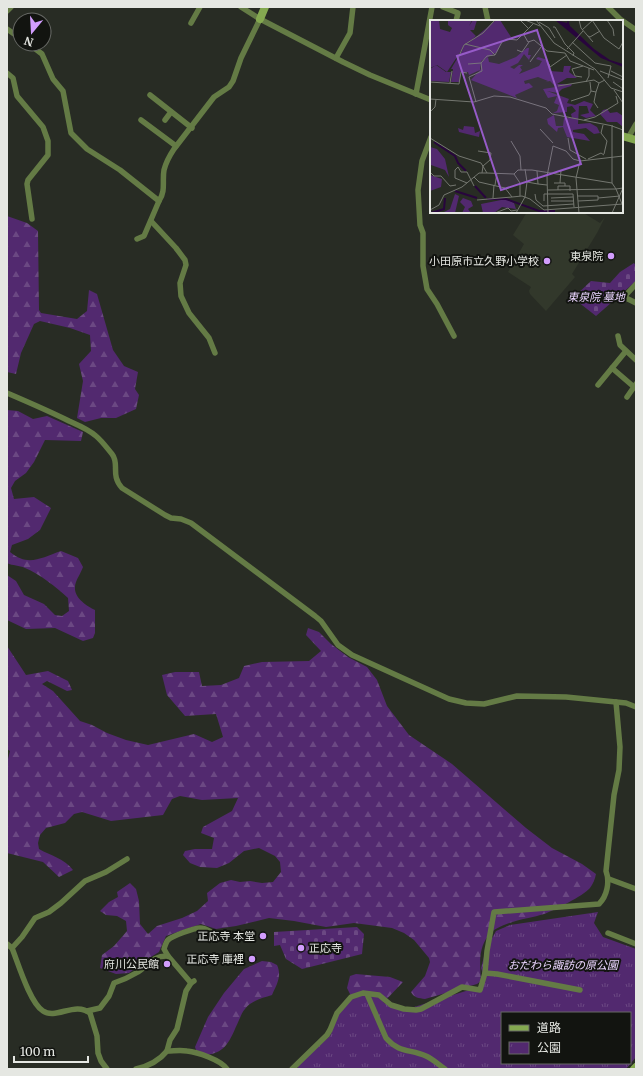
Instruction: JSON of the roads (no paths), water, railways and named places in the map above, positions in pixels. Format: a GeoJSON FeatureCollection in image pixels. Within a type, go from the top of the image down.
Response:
{"type":"FeatureCollection","features":[{"type":"Feature","properties":{"kind":"street"},"geometry":{"type":"LineString","coordinates":[[7,11],[11,7]]}},
{"type":"Feature","properties":{"kind":"street"},"geometry":{"type":"LineString","coordinates":[[191,23],[200,7]]}},
{"type":"Feature","properties":{"kind":"street"},"geometry":{"type":"LineString","coordinates":[[241,7],[260,19],[370,75],[430,100]]}},
{"type":"Feature","properties":{"kind":"street"},"geometry":{"type":"LineString","coordinates":[[137,240],[144,236],[164,191],[164,169],[169,158],[176,146],[192,128],[214,97],[229,86],[233,81],[241,58],[265,7]]}},
{"type":"Feature","properties":{"kind":"street"},"geometry":{"type":"LineString","coordinates":[[336,58],[350,33],[353,7]]}},
{"type":"Feature","properties":{"kind":"street"},"geometry":{"type":"LineString","coordinates":[[416,94],[432,7]]}},
{"type":"Feature","properties":{"kind":"street"},"geometry":{"type":"LineString","coordinates":[[443,7],[458,13],[456,20]]}},
{"type":"Feature","properties":{"kind":"street"},"geometry":{"type":"LineString","coordinates":[[485,7],[488,20]]}},
{"type":"Feature","properties":{"kind":"street"},"geometry":{"type":"LineString","coordinates":[[608,7],[621,20]]}},
{"type":"Feature","properties":{"kind":"street"},"geometry":{"type":"LineString","coordinates":[[623,21],[636,30]]}},
{"type":"Feature","properties":{"kind":"street"},"geometry":{"type":"LineString","coordinates":[[39,52],[42,54],[53,79],[63,91],[71,134],[87,149],[120,170],[159,201]]}},
{"type":"Feature","properties":{"kind":"street"},"geometry":{"type":"LineString","coordinates":[[7,73],[13,78],[17,96],[43,127],[48,141],[48,155],[26,184],[32,219]]}},
{"type":"Feature","properties":{"kind":"street"},"geometry":{"type":"LineString","coordinates":[[150,95],[192,128]]}},
{"type":"Feature","properties":{"kind":"street"},"geometry":{"type":"LineString","coordinates":[[165,120],[171,112]]}},
{"type":"Feature","properties":{"kind":"street"},"geometry":{"type":"LineString","coordinates":[[141,120],[176,146]]}},
{"type":"Feature","properties":{"kind":"street"},"geometry":{"type":"LineString","coordinates":[[629,138],[636,124]]}},
{"type":"Feature","properties":{"kind":"street"},"geometry":{"type":"LineString","coordinates":[[430,140],[422,161],[418,190],[420,225],[423,233],[423,266],[427,289],[438,304],[454,336]]}},
{"type":"Feature","properties":{"kind":"street"},"geometry":{"type":"LineString","coordinates":[[151,221],[185,260],[186,265],[180,283],[181,296],[189,313],[209,338],[215,353]]}},
{"type":"Feature","properties":{"kind":"street"},"geometry":{"type":"LineString","coordinates":[[636,284],[624,297],[636,303]]}},
{"type":"Feature","properties":{"kind":"street"},"geometry":{"type":"LineString","coordinates":[[618,336],[620,345],[636,360]]}},
{"type":"Feature","properties":{"kind":"street"},"geometry":{"type":"LineString","coordinates":[[598,385],[626,351]]}},
{"type":"Feature","properties":{"kind":"street"},"geometry":{"type":"LineString","coordinates":[[612,368],[635,385],[627,397]]}},
{"type":"Feature","properties":{"kind":"street"},"geometry":{"type":"LineString","coordinates":[[7,393],[51,412],[88,430],[96,436],[105,445],[116,461],[116,482],[122,488],[165,515],[191,523],[315,616],[338,645],[352,655],[449,699],[466,703],[484,704],[517,696],[566,697],[626,703],[636,707]]}},
{"type":"Feature","properties":{"kind":"street"},"geometry":{"type":"LineString","coordinates":[[292,1069],[327,1035],[337,1013],[351,997],[363,993],[379,995],[391,1005],[404,1009],[421,1009],[462,987],[480,990],[485,973],[487,951],[494,912],[599,904],[603,900],[609,879],[606,871],[620,747],[616,702]]}},
{"type":"Feature","properties":{"kind":"street"},"geometry":{"type":"LineString","coordinates":[[128,859],[106,872],[85,881],[49,912],[35,918],[22,937],[9,946],[36,1005],[49,1014],[77,1009],[87,1011],[100,1008],[109,996],[114,983],[137,973],[152,959],[163,955],[168,956]]}},
{"type":"Feature","properties":{"kind":"street"},"geometry":{"type":"LineString","coordinates":[[609,879],[636,889]]}},
{"type":"Feature","properties":{"kind":"street"},"geometry":{"type":"LineString","coordinates":[[136,1069],[145,1067],[160,1059],[167,1052],[170,1040],[177,1029],[186,991],[193,982],[168,956],[164,949],[168,940],[175,935],[200,928],[209,930],[215,935],[218,935]]}},
{"type":"Feature","properties":{"kind":"street"},"geometry":{"type":"LineString","coordinates":[[608,933],[636,944]]}},
{"type":"Feature","properties":{"kind":"street"},"geometry":{"type":"LineString","coordinates":[[485,973],[580,990]]}},
{"type":"Feature","properties":{"kind":"street"},"geometry":{"type":"LineString","coordinates":[[367,994],[386,1038],[390,1043],[399,1049],[426,1056],[445,1069]]}},
{"type":"Feature","properties":{"kind":"street"},"geometry":{"type":"LineString","coordinates":[[87,1011],[90,1014],[97,1036],[98,1053],[107,1069]]}},
{"type":"Feature","properties":{"kind":"street"},"geometry":{"type":"LineString","coordinates":[[167,1052],[188,1051],[212,1058],[226,1066],[227,1069]]}},
{"type":"Feature","properties":{"kind":"place","name":"東泉院"},"geometry":{"type":"Point","coordinates":[611,256]}},
{"type":"Feature","properties":{"kind":"place","name":"小田原市立久野小学校"},"geometry":{"type":"Point","coordinates":[547,261]}},
{"type":"Feature","properties":{"kind":"place","name":"正応寺 本堂"},"geometry":{"type":"Point","coordinates":[263,936]}},
{"type":"Feature","properties":{"kind":"place","name":"正応寺"},"geometry":{"type":"Point","coordinates":[301,948]}},
{"type":"Feature","properties":{"kind":"place","name":"正応寺 庫裡"},"geometry":{"type":"Point","coordinates":[252,959]}},
{"type":"Feature","properties":{"kind":"place","name":"府川公民館"},"geometry":{"type":"Point","coordinates":[167,964]}},
{"type":"Feature","properties":{"kind":"park label","name":"東泉院 墓地"},"geometry":{"type":"Point","coordinates":[596,297]}},
{"type":"Feature","properties":{"kind":"park label","name":"おだわら諏訪の原公園"},"geometry":{"type":"Point","coordinates":[563,965]}}]}
